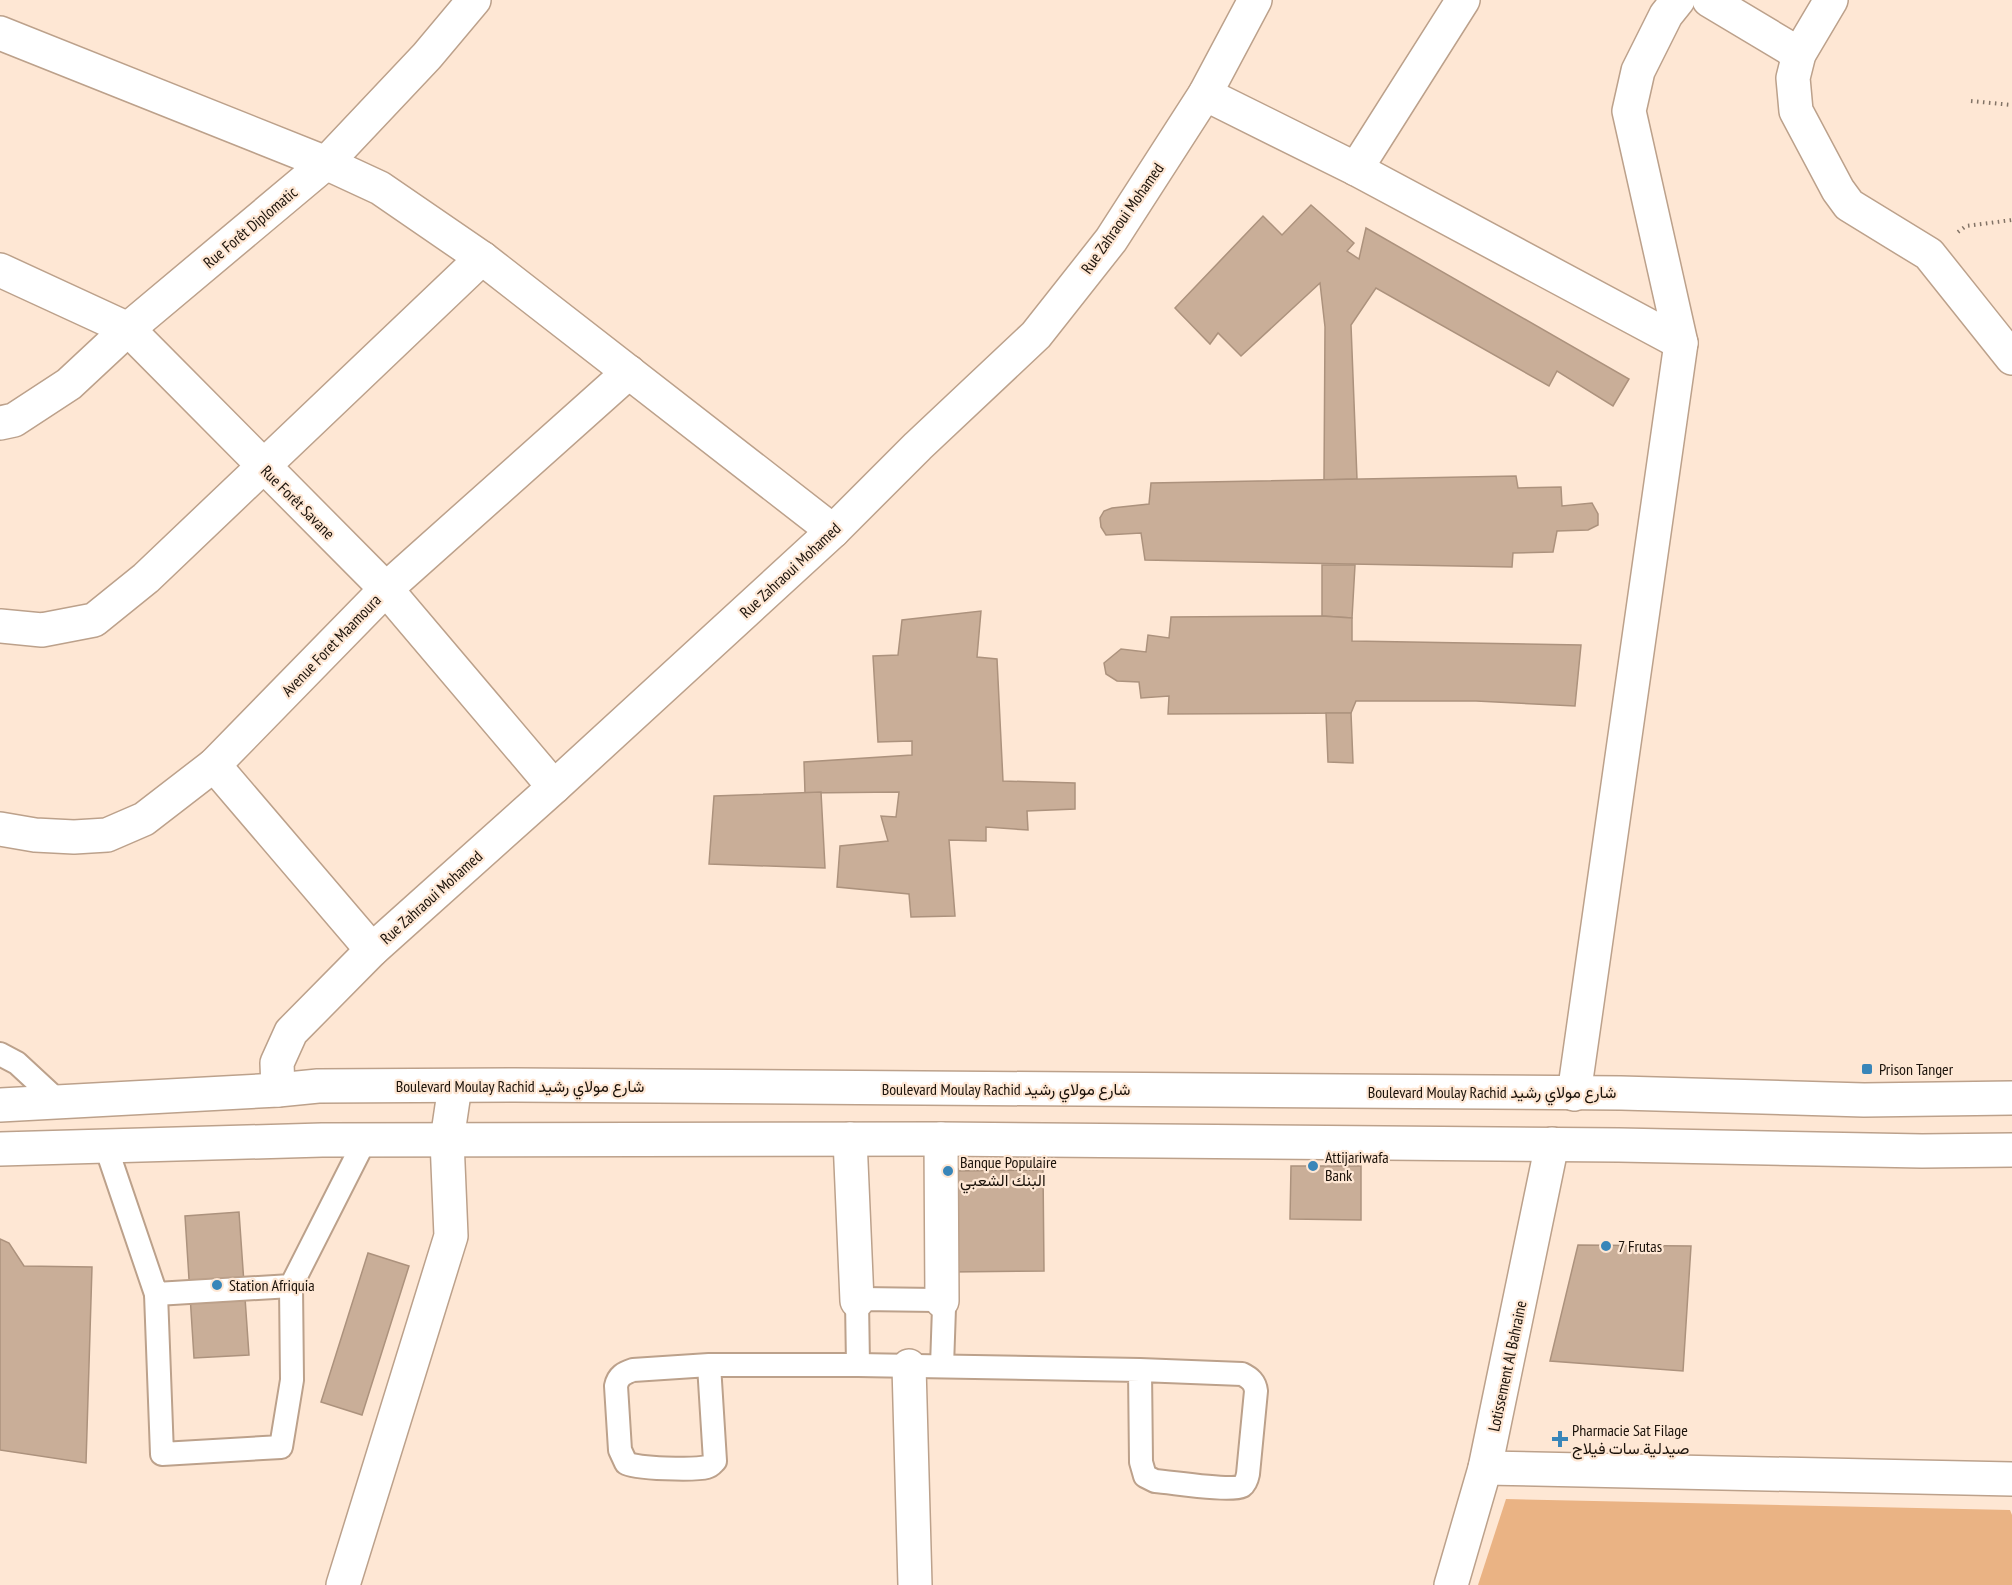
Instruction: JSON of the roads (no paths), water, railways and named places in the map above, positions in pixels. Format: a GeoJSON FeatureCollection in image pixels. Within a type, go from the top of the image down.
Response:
{"type":"FeatureCollection","features":[{"type":"Feature","properties":{"kind":"street","name":"Rue Forêt Diplomatic"},"geometry":{"type":"LineString","coordinates":[[0,423],[14,420],[69,384],[128,329],[326,163],[427,56],[474,0]]}},
{"type":"Feature","properties":{"kind":"street","name":"Rue Zahraoui Mohamed"},"geometry":{"type":"LineString","coordinates":[[278,1090],[277,1063],[291,1032],[372,950],[833,531],[918,446],[1036,335],[1111,240],[1204,94],[1255,0]]}},
{"type":"Feature","properties":{"kind":"street"},"geometry":{"type":"LineString","coordinates":[[1356,169],[1463,0]]}},
{"type":"Feature","properties":{"kind":"street"},"geometry":{"type":"LineString","coordinates":[[1574,1094],[1682,343],[1629,111],[1638,71],[1666,15],[1678,0]]}},
{"type":"Feature","properties":{"kind":"street"},"geometry":{"type":"LineString","coordinates":[[1709,0],[1799,54]]}},
{"type":"Feature","properties":{"kind":"street"},"geometry":{"type":"LineString","coordinates":[[1831,0],[1799,54],[1793,78],[1796,111],[1838,190],[1849,206],[1929,254],[2012,358]]}},
{"type":"Feature","properties":{"kind":"street"},"geometry":{"type":"LineString","coordinates":[[0,33],[326,163],[380,188],[482,258],[833,531]]}},
{"type":"Feature","properties":{"kind":"street"},"geometry":{"type":"LineString","coordinates":[[1204,94],[1356,169],[1682,343]]}},
{"type":"Feature","properties":{"kind":"street"},"geometry":{"type":"LineString","coordinates":[[0,626],[42,630],[94,620],[146,578],[482,258]]}},
{"type":"Feature","properties":{"kind":"street","name":"Rue Forêt Savane"},"geometry":{"type":"LineString","coordinates":[[0,270],[128,329],[386,589],[554,787]]}},
{"type":"Feature","properties":{"kind":"street","name":"Avenue Foret Maamoura"},"geometry":{"type":"LineString","coordinates":[[0,829],[35,835],[74,837],[107,835],[144,819],[214,765],[386,589],[629,372]]}},
{"type":"Feature","properties":{"kind":"street"},"geometry":{"type":"LineString","coordinates":[[214,765],[372,950]]}},
{"type":"Feature","properties":{"kind":"street","name":"Boulevard Moulay Rachid شارع مولاي رشيد"},"geometry":{"type":"LineString","coordinates":[[0,1105],[318,1086],[1621,1093],[1864,1100],[2012,1098]]}},
{"type":"Feature","properties":{"kind":"street"},"geometry":{"type":"LineString","coordinates":[[345,1584],[451,1236],[447,1140],[455,1086]]}},
{"type":"Feature","properties":{"kind":"street"},"geometry":{"type":"LineString","coordinates":[[850,1139],[857,1301]]}},
{"type":"Feature","properties":{"kind":"street"},"geometry":{"type":"LineString","coordinates":[[941,1139],[942,1301]]}},
{"type":"Feature","properties":{"kind":"street"},"geometry":{"type":"LineString","coordinates":[[0,1149],[365,1140],[941,1139],[1552,1144],[1922,1151],[2012,1150]]}},
{"type":"Feature","properties":{"kind":"street","name":"Lotissement Al Bahraine"},"geometry":{"type":"LineString","coordinates":[[1451,1585],[1485,1468],[1552,1144]]}},
{"type":"Feature","properties":{"kind":"street"},"geometry":{"type":"LineString","coordinates":[[909,1366],[915,1585]]}},
{"type":"Feature","properties":{"kind":"street"},"geometry":{"type":"LineString","coordinates":[[1485,1468],[2012,1479]]}},
{"type":"Feature","properties":{"kind":"lane"},"geometry":{"type":"LineString","coordinates":[[0,1054],[17,1063],[58,1101]]}},
{"type":"Feature","properties":{"kind":"lane"},"geometry":{"type":"LineString","coordinates":[[106,1147],[156,1294],[162,1454],[174,1454],[280,1447],[292,1380],[291,1286],[365,1140]]}},
{"type":"Feature","properties":{"kind":"lane"},"geometry":{"type":"LineString","coordinates":[[156,1294],[291,1286]]}},
{"type":"Feature","properties":{"kind":"lane"},"geometry":{"type":"LineString","coordinates":[[858,1365],[857,1301],[862,1299],[942,1301],[944,1308],[942,1366]]}},
{"type":"Feature","properties":{"kind":"lane"},"geometry":{"type":"LineString","coordinates":[[709,1365],[715,1461],[706,1467],[699,1468],[638,1467],[626,1463],[620,1450],[617,1379],[633,1370],[709,1365],[858,1365],[1140,1370],[1242,1374],[1249,1377],[1255,1384],[1256,1391],[1248,1474],[1247,1481],[1243,1485],[1228,1488],[1155,1481],[1145,1476],[1141,1462],[1140,1370]]}},
{"type":"Feature","properties":{"kind":"place","name":"Prison Tanger"},"geometry":{"type":"Point","coordinates":[1867,1069]}},
{"type":"Feature","properties":{"kind":"place","name":"Attijariwafa Bank"},"geometry":{"type":"Point","coordinates":[1313,1166]}},
{"type":"Feature","properties":{"kind":"place","name":"Banque Populaire البنك الشعبي"},"geometry":{"type":"Point","coordinates":[948,1171]}},
{"type":"Feature","properties":{"kind":"place","name":"7 Frutas"},"geometry":{"type":"Point","coordinates":[1606,1246]}},
{"type":"Feature","properties":{"kind":"place","name":"Station Afriquia"},"geometry":{"type":"Point","coordinates":[217,1285]}},
{"type":"Feature","properties":{"kind":"place","name":"Pharmacie Sat Filage صيدلية سات فيلاج"},"geometry":{"type":"Point","coordinates":[1560,1439]}}]}
